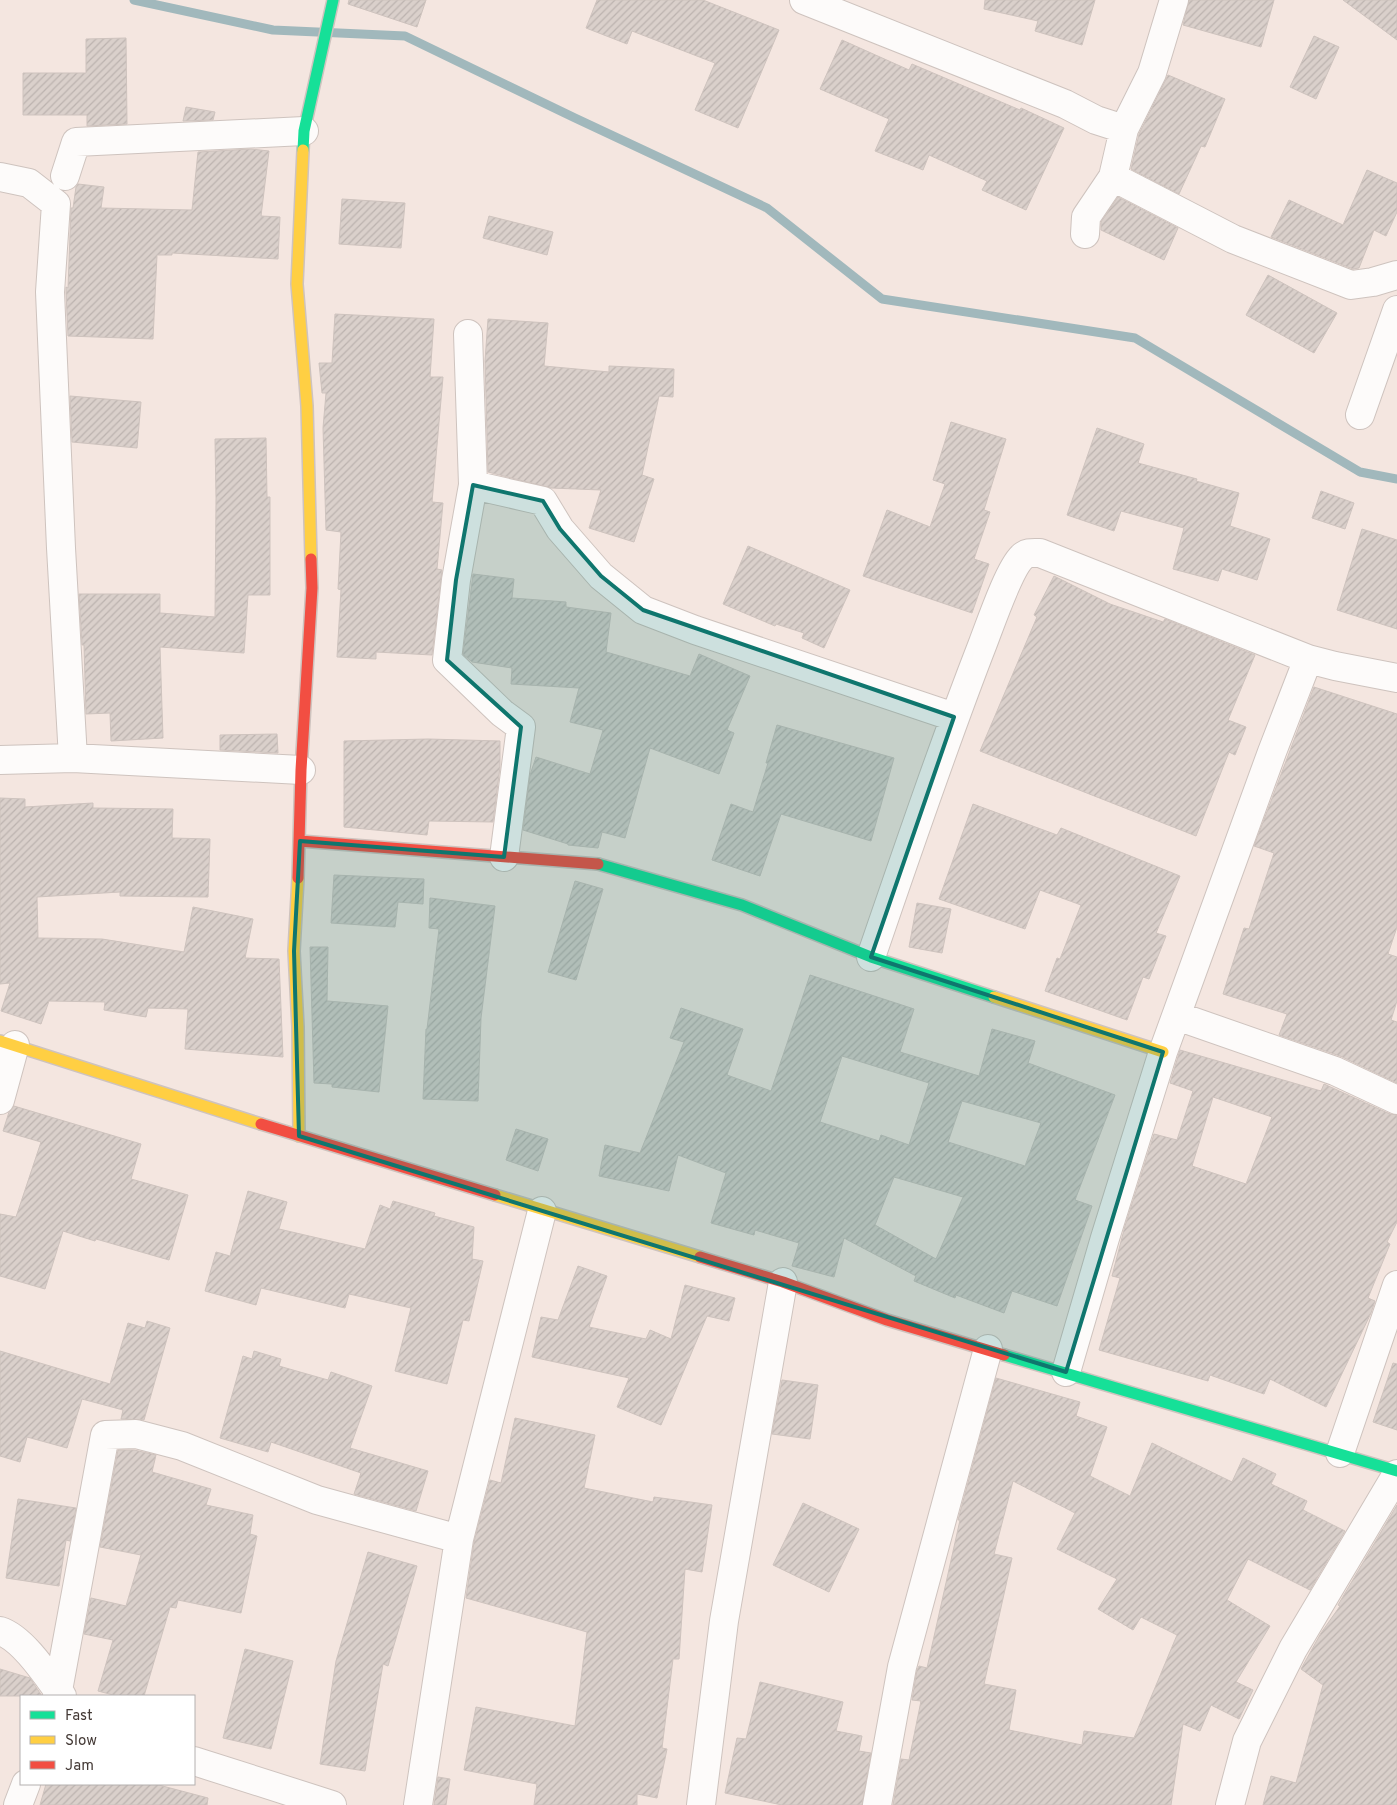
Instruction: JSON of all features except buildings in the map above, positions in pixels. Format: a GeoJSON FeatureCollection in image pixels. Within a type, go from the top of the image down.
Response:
{"type":"FeatureCollection","features":[{"type":"Feature","properties":{"kind":"street"},"geometry":{"type":"LineString","coordinates":[[299,1136],[298,1028],[294,951],[300,841],[301,770],[312,588],[307,406],[297,284],[304,131],[333,0]]}},
{"type":"Feature","properties":{"kind":"street"},"geometry":{"type":"LineString","coordinates":[[804,0],[1065,104],[1096,120],[1124,129]]}},
{"type":"Feature","properties":{"kind":"street"},"geometry":{"type":"LineString","coordinates":[[1085,234],[1086,217],[1113,177],[1124,129],[1152,73],[1174,0]]}},
{"type":"Feature","properties":{"kind":"street"},"geometry":{"type":"LineString","coordinates":[[65,176],[76,142],[304,131]]}},
{"type":"Feature","properties":{"kind":"street"},"geometry":{"type":"LineString","coordinates":[[0,177],[30,183],[56,204],[50,292],[61,548],[73,758]]}},
{"type":"Feature","properties":{"kind":"street"},"geometry":{"type":"LineString","coordinates":[[1113,177],[1233,239],[1351,285],[1373,282],[1397,275]]}},
{"type":"Feature","properties":{"kind":"street"},"geometry":{"type":"LineString","coordinates":[[1360,416],[1397,310]]}},
{"type":"Feature","properties":{"kind":"street"},"geometry":{"type":"LineString","coordinates":[[468,334],[473,486],[456,580],[447,660],[502,713],[521,727],[504,857]]}},
{"type":"Feature","properties":{"kind":"street"},"geometry":{"type":"LineString","coordinates":[[473,486],[543,501],[560,530],[601,576],[643,610],[695,630],[954,717]]}},
{"type":"Feature","properties":{"kind":"street"},"geometry":{"type":"LineString","coordinates":[[871,956],[954,717],[993,617],[1015,567],[1022,556],[1030,552],[1040,553],[1308,659],[1397,678]]}},
{"type":"Feature","properties":{"kind":"street"},"geometry":{"type":"LineString","coordinates":[[1066,1372],[1105,1238],[1163,1052],[1272,752],[1308,659]]}},
{"type":"Feature","properties":{"kind":"street"},"geometry":{"type":"LineString","coordinates":[[0,760],[73,758],[301,770]]}},
{"type":"Feature","properties":{"kind":"street"},"geometry":{"type":"LineString","coordinates":[[300,841],[595,863],[742,905],[871,956],[1163,1052]]}},
{"type":"Feature","properties":{"kind":"street"},"geometry":{"type":"LineString","coordinates":[[1176,1016],[1335,1071],[1397,1100]]}},
{"type":"Feature","properties":{"kind":"street"},"geometry":{"type":"LineString","coordinates":[[0,1100],[7,1043],[299,1136],[783,1282],[887,1320],[1340,1454],[1397,1473],[1289,1657],[1247,1741],[1230,1805]]}},
{"type":"Feature","properties":{"kind":"street"},"geometry":{"type":"LineString","coordinates":[[418,1805],[459,1539],[542,1210]]}},
{"type":"Feature","properties":{"kind":"street"},"geometry":{"type":"LineString","coordinates":[[701,1805],[724,1621],[783,1282]]}},
{"type":"Feature","properties":{"kind":"street"},"geometry":{"type":"LineString","coordinates":[[1340,1454],[1397,1285]]}},
{"type":"Feature","properties":{"kind":"street"},"geometry":{"type":"LineString","coordinates":[[877,1805],[902,1667],[988,1350]]}},
{"type":"Feature","properties":{"kind":"street"},"geometry":{"type":"LineString","coordinates":[[59,1695],[105,1435],[136,1434],[182,1446],[317,1500],[459,1539]]}},
{"type":"Feature","properties":{"kind":"street"},"geometry":{"type":"LineString","coordinates":[[0,1631],[6,1633],[22,1646],[59,1695]]}},
{"type":"Feature","properties":{"kind":"street"},"geometry":{"type":"LineString","coordinates":[[195,1761],[332,1805]]}},
{"type":"Feature","properties":{"kind":"street"},"geometry":{"type":"LineString","coordinates":[[18,1805],[26,1785]]}},
{"type":"Feature","properties":{"kind":"highlighted area"},"geometry":{"type":"Polygon","coordinates":[[[473,485],[543,501],[560,529],[601,576],[643,610],[954,717],[871,957],[1163,1052],[1066,1372],[299,1136],[294,951],[300,841],[504,857],[521,727],[447,660],[456,580],[473,485]]]}},
{"type":"Feature","properties":{"kind":"waterway"},"geometry":{"type":"LineString","coordinates":[[134,0],[273,30],[405,36],[767,208],[882,299],[1135,338],[1360,472],[1397,479]]}},
{"type":"Feature","properties":{"kind":"traffic: fast"},"geometry":{"type":"LineString","coordinates":[[303,150],[304,131],[333,0]]}},
{"type":"Feature","properties":{"kind":"traffic: fast"},"geometry":{"type":"LineString","coordinates":[[598,864],[742,905],[871,957],[994,997]]}},
{"type":"Feature","properties":{"kind":"traffic: fast"},"geometry":{"type":"LineString","coordinates":[[1004,1355],[1397,1471]]}},
{"type":"Feature","properties":{"kind":"traffic: slow"},"geometry":{"type":"LineString","coordinates":[[303,150],[297,284],[307,406],[311,559]]}},
{"type":"Feature","properties":{"kind":"traffic: slow"},"geometry":{"type":"LineString","coordinates":[[298,878],[294,951],[298,1027],[299,1136]]}},
{"type":"Feature","properties":{"kind":"traffic: slow"},"geometry":{"type":"LineString","coordinates":[[994,997],[1163,1052]]}},
{"type":"Feature","properties":{"kind":"traffic: slow"},"geometry":{"type":"LineString","coordinates":[[0,1041],[261,1124]]}},
{"type":"Feature","properties":{"kind":"traffic: slow"},"geometry":{"type":"LineString","coordinates":[[495,1195],[700,1257]]}},
{"type":"Feature","properties":{"kind":"traffic: jam"},"geometry":{"type":"LineString","coordinates":[[298,878],[301,770],[312,588],[311,559]]}},
{"type":"Feature","properties":{"kind":"traffic: jam"},"geometry":{"type":"LineString","coordinates":[[300,841],[598,864]]}},
{"type":"Feature","properties":{"kind":"traffic: jam"},"geometry":{"type":"LineString","coordinates":[[261,1124],[495,1195]]}},
{"type":"Feature","properties":{"kind":"traffic: jam"},"geometry":{"type":"LineString","coordinates":[[700,1257],[783,1282],[887,1320],[1004,1355]]}}]}
